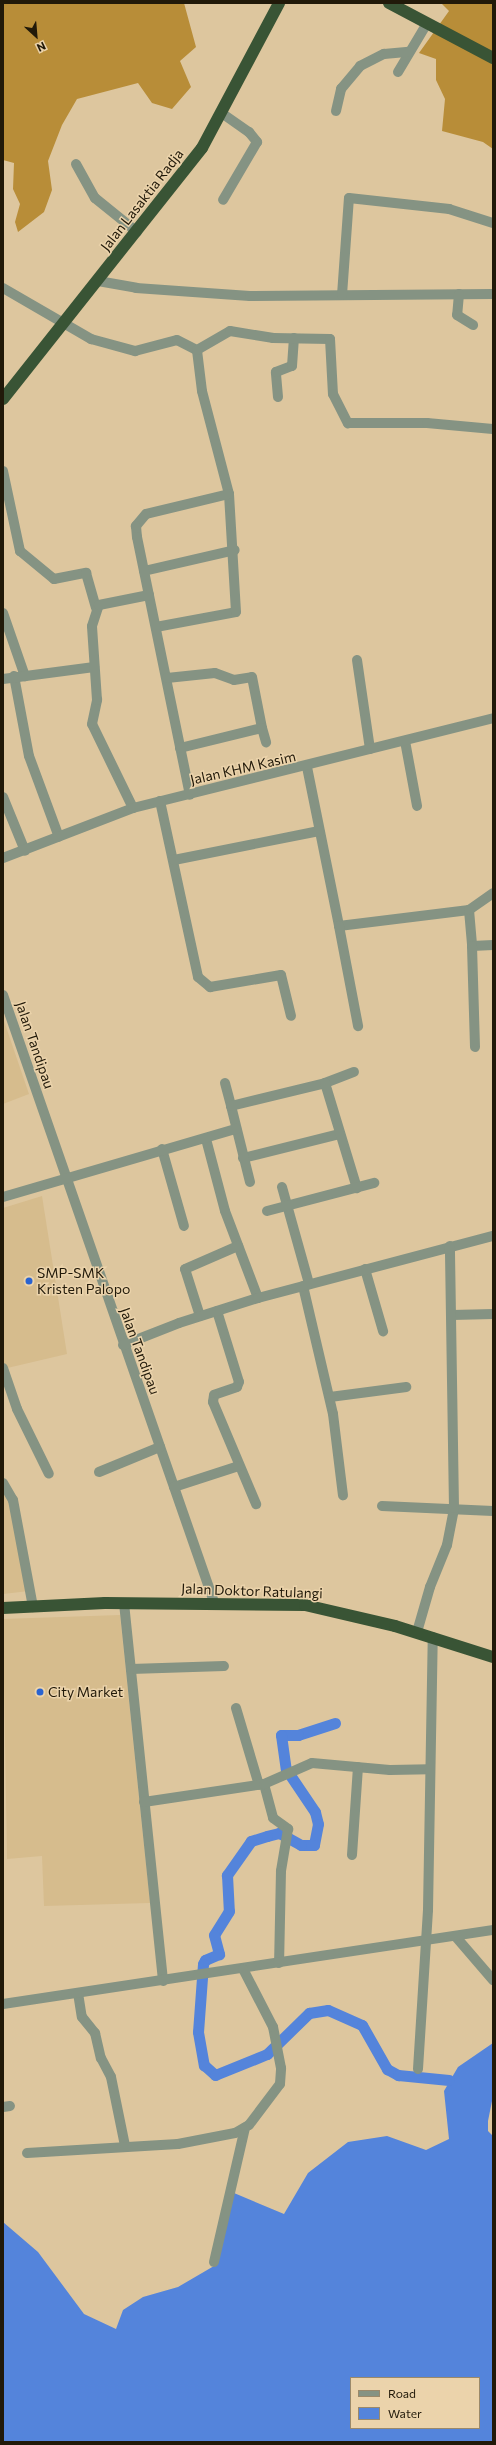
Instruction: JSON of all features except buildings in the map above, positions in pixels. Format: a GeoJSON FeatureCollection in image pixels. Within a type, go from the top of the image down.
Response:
{"type":"FeatureCollection","features":[{"type":"Feature","properties":{"kind":"highway","name":"Jalan Lasaktia Radja"},"geometry":{"type":"LineString","coordinates":[[3,399],[137,232],[223,114],[279,3]]}},
{"type":"Feature","properties":{"kind":"highway"},"geometry":{"type":"LineString","coordinates":[[389,3],[426,25],[493,58]]}},
{"type":"Feature","properties":{"kind":"highway","name":"Jalan Doktor Ratulangi"},"geometry":{"type":"LineString","coordinates":[[3,1608],[124,1603],[214,1602],[325,1608],[417,1632],[493,1657]]}},
{"type":"Feature","properties":{"kind":"street"},"geometry":{"type":"LineString","coordinates":[[398,72],[426,25]]}},
{"type":"Feature","properties":{"kind":"street"},"geometry":{"type":"LineString","coordinates":[[336,111],[341,89],[360,66],[384,54],[409,52]]}},
{"type":"Feature","properties":{"kind":"street"},"geometry":{"type":"LineString","coordinates":[[223,114],[249,132],[257,142],[223,200]]}},
{"type":"Feature","properties":{"kind":"street"},"geometry":{"type":"LineString","coordinates":[[76,164],[95,198],[137,232]]}},
{"type":"Feature","properties":{"kind":"street"},"geometry":{"type":"LineString","coordinates":[[342,295],[349,198],[449,210],[493,223]]}},
{"type":"Feature","properties":{"kind":"street"},"geometry":{"type":"LineString","coordinates":[[98,280],[193,293],[342,295],[493,294]]}},
{"type":"Feature","properties":{"kind":"street"},"geometry":{"type":"LineString","coordinates":[[3,288],[63,325],[126,350],[144,350],[177,340],[197,350]]}},
{"type":"Feature","properties":{"kind":"street"},"geometry":{"type":"LineString","coordinates":[[459,294],[457,315],[473,325]]}},
{"type":"Feature","properties":{"kind":"street"},"geometry":{"type":"LineString","coordinates":[[197,350],[230,331],[264,338],[294,338],[332,342],[333,394],[348,423],[428,423],[493,429]]}},
{"type":"Feature","properties":{"kind":"street"},"geometry":{"type":"LineString","coordinates":[[278,397],[276,372],[292,366],[294,338]]}},
{"type":"Feature","properties":{"kind":"street"},"geometry":{"type":"LineString","coordinates":[[156,627],[236,612],[235,550],[229,494],[202,391],[197,350]]}},
{"type":"Feature","properties":{"kind":"street"},"geometry":{"type":"LineString","coordinates":[[3,471],[20,551],[54,579],[86,573],[96,608],[92,637],[97,700],[92,724],[133,808]]}},
{"type":"Feature","properties":{"kind":"street"},"geometry":{"type":"LineString","coordinates":[[190,794],[136,526],[142,516],[229,494]]}},
{"type":"Feature","properties":{"kind":"street"},"geometry":{"type":"LineString","coordinates":[[144,571],[235,550]]}},
{"type":"Feature","properties":{"kind":"street"},"geometry":{"type":"LineString","coordinates":[[96,608],[103,603],[150,595]]}},
{"type":"Feature","properties":{"kind":"street"},"geometry":{"type":"LineString","coordinates":[[3,613],[25,676]]}},
{"type":"Feature","properties":{"kind":"street"},"geometry":{"type":"LineString","coordinates":[[357,660],[370,749]]}},
{"type":"Feature","properties":{"kind":"street"},"geometry":{"type":"LineString","coordinates":[[3,679],[14,676],[25,676],[94,667]]}},
{"type":"Feature","properties":{"kind":"street"},"geometry":{"type":"LineString","coordinates":[[167,678],[215,674],[234,680],[252,677],[266,742]]}},
{"type":"Feature","properties":{"kind":"street"},"geometry":{"type":"LineString","coordinates":[[14,676],[29,756],[59,837]]}},
{"type":"Feature","properties":{"kind":"street","name":"Jalan KHM Kasim"},"geometry":{"type":"LineString","coordinates":[[3,858],[133,808],[307,767],[370,749],[493,718]]}},
{"type":"Feature","properties":{"kind":"street"},"geometry":{"type":"LineString","coordinates":[[180,748],[262,728]]}},
{"type":"Feature","properties":{"kind":"street"},"geometry":{"type":"LineString","coordinates":[[405,741],[416,806]]}},
{"type":"Feature","properties":{"kind":"street"},"geometry":{"type":"LineString","coordinates":[[307,767],[358,1026]]}},
{"type":"Feature","properties":{"kind":"street"},"geometry":{"type":"LineString","coordinates":[[3,797],[24,851]]}},
{"type":"Feature","properties":{"kind":"street"},"geometry":{"type":"LineString","coordinates":[[160,801],[201,982],[210,987],[281,975],[291,1016]]}},
{"type":"Feature","properties":{"kind":"street"},"geometry":{"type":"LineString","coordinates":[[174,860],[319,831]]}},
{"type":"Feature","properties":{"kind":"street"},"geometry":{"type":"LineString","coordinates":[[339,926],[469,910],[493,893]]}},
{"type":"Feature","properties":{"kind":"street"},"geometry":{"type":"LineString","coordinates":[[469,910],[472,946],[475,1047]]}},
{"type":"Feature","properties":{"kind":"street"},"geometry":{"type":"LineString","coordinates":[[472,946],[493,945]]}},
{"type":"Feature","properties":{"kind":"street","name":"Jalan Tandipau"},"geometry":{"type":"LineString","coordinates":[[3,995],[123,1345],[214,1602]]}},
{"type":"Feature","properties":{"kind":"street"},"geometry":{"type":"LineString","coordinates":[[231,1106],[325,1083],[354,1072]]}},
{"type":"Feature","properties":{"kind":"street"},"geometry":{"type":"LineString","coordinates":[[225,1083],[250,1182]]}},
{"type":"Feature","properties":{"kind":"street"},"geometry":{"type":"LineString","coordinates":[[325,1083],[357,1188]]}},
{"type":"Feature","properties":{"kind":"street"},"geometry":{"type":"LineString","coordinates":[[3,1197],[162,1149],[206,1139],[236,1129]]}},
{"type":"Feature","properties":{"kind":"street"},"geometry":{"type":"LineString","coordinates":[[243,1158],[340,1134]]}},
{"type":"Feature","properties":{"kind":"street"},"geometry":{"type":"LineString","coordinates":[[206,1139],[238,1246],[258,1298]]}},
{"type":"Feature","properties":{"kind":"street"},"geometry":{"type":"LineString","coordinates":[[162,1149],[184,1226]]}},
{"type":"Feature","properties":{"kind":"street"},"geometry":{"type":"LineString","coordinates":[[266,1211],[374,1183]]}},
{"type":"Feature","properties":{"kind":"street"},"geometry":{"type":"LineString","coordinates":[[282,1188],[288,1206],[330,1397],[343,1495]]}},
{"type":"Feature","properties":{"kind":"street"},"geometry":{"type":"LineString","coordinates":[[123,1345],[200,1316],[258,1298],[450,1246],[493,1236]]}},
{"type":"Feature","properties":{"kind":"street"},"geometry":{"type":"LineString","coordinates":[[200,1316],[185,1269],[238,1246]]}},
{"type":"Feature","properties":{"kind":"street"},"geometry":{"type":"LineString","coordinates":[[417,1632],[430,1586],[447,1545],[454,1508],[450,1246]]}},
{"type":"Feature","properties":{"kind":"street"},"geometry":{"type":"LineString","coordinates":[[364,1269],[383,1331]]}},
{"type":"Feature","properties":{"kind":"street"},"geometry":{"type":"LineString","coordinates":[[217,1311],[239,1382],[237,1387],[214,1395],[213,1402],[256,1504]]}},
{"type":"Feature","properties":{"kind":"street"},"geometry":{"type":"LineString","coordinates":[[452,1315],[493,1314]]}},
{"type":"Feature","properties":{"kind":"street"},"geometry":{"type":"LineString","coordinates":[[3,1368],[17,1409],[49,1474]]}},
{"type":"Feature","properties":{"kind":"street"},"geometry":{"type":"LineString","coordinates":[[330,1397],[406,1387]]}},
{"type":"Feature","properties":{"kind":"street"},"geometry":{"type":"LineString","coordinates":[[99,1472],[160,1447]]}},
{"type":"Feature","properties":{"kind":"street"},"geometry":{"type":"LineString","coordinates":[[174,1487],[239,1466]]}},
{"type":"Feature","properties":{"kind":"street"},"geometry":{"type":"LineString","coordinates":[[3,1483],[12,1496],[33,1607]]}},
{"type":"Feature","properties":{"kind":"street"},"geometry":{"type":"LineString","coordinates":[[382,1506],[454,1508],[493,1511]]}},
{"type":"Feature","properties":{"kind":"street"},"geometry":{"type":"LineString","coordinates":[[124,1603],[163,1981]]}},
{"type":"Feature","properties":{"kind":"street"},"geometry":{"type":"LineString","coordinates":[[418,2069],[426,1942],[433,1637]]}},
{"type":"Feature","properties":{"kind":"street"},"geometry":{"type":"LineString","coordinates":[[131,1670],[224,1666]]}},
{"type":"Feature","properties":{"kind":"street"},"geometry":{"type":"LineString","coordinates":[[236,1708],[273,1818],[288,1829],[280,1890],[280,1963]]}},
{"type":"Feature","properties":{"kind":"street"},"geometry":{"type":"LineString","coordinates":[[144,1802],[262,1785],[279,1779],[312,1763],[358,1767],[429,1769]]}},
{"type":"Feature","properties":{"kind":"street"},"geometry":{"type":"LineString","coordinates":[[352,1856],[358,1767]]}},
{"type":"Feature","properties":{"kind":"street"},"geometry":{"type":"LineString","coordinates":[[3,2004],[426,1942],[493,1930]]}},
{"type":"Feature","properties":{"kind":"street"},"geometry":{"type":"LineString","coordinates":[[456,1937],[493,1980]]}},
{"type":"Feature","properties":{"kind":"street"},"geometry":{"type":"LineString","coordinates":[[214,2262],[245,2128],[280,2084],[279,2053],[274,2033],[243,1969]]}},
{"type":"Feature","properties":{"kind":"street"},"geometry":{"type":"LineString","coordinates":[[78,1993],[82,2017],[95,2033],[101,2058],[111,2077],[125,2146]]}},
{"type":"Feature","properties":{"kind":"street"},"geometry":{"type":"LineString","coordinates":[[27,2153],[178,2144],[245,2128]]}},
{"type":"Feature","properties":{"kind":"shaded area"},"geometry":{"type":"Polygon","coordinates":[[[3,3],[184,3],[196,47],[180,61],[191,87],[172,109],[152,103],[138,83],[77,99],[62,125],[48,161],[52,190],[44,212],[18,232],[15,222],[20,204],[13,189],[14,163],[3,160],[3,3]]]}},
{"type":"Feature","properties":{"kind":"shaded area"},"geometry":{"type":"Polygon","coordinates":[[[441,3],[493,3],[493,149],[483,142],[442,131],[445,99],[436,80],[436,59],[419,53],[449,11],[441,3]]]}},
{"type":"Feature","properties":{"kind":"shaded area"},"geometry":{"type":"Polygon","coordinates":[[[3,1018],[29,1094],[3,1104],[3,1018]]]}},
{"type":"Feature","properties":{"kind":"shaded area","name":"SMP-SMK Kristen Palopo"},"geometry":{"type":"Polygon","coordinates":[[[42,1196],[67,1354],[3,1369],[3,1208],[42,1196]]]}},
{"type":"Feature","properties":{"kind":"shaded area"},"geometry":{"type":"Polygon","coordinates":[[[8,1484],[29,1591],[3,1594],[3,1486],[8,1484]]]}},
{"type":"Feature","properties":{"kind":"shaded area"},"geometry":{"type":"Polygon","coordinates":[[[120,1615],[150,1903],[44,1906],[42,1856],[7,1859],[3,1619],[120,1615]]]}},
{"type":"Feature","properties":{"kind":"water"},"geometry":{"type":"Polygon","coordinates":[[[493,2043],[493,2096],[488,2121],[488,2131],[493,2136],[493,2442],[3,2442],[3,2222],[38,2252],[84,2314],[116,2329],[123,2310],[143,2297],[178,2287],[214,2266],[234,2193],[284,2214],[308,2173],[348,2142],[387,2136],[426,2150],[449,2139],[444,2091],[458,2067],[493,2043]]]}},
{"type":"Feature","properties":{"kind":"waterway"},"geometry":{"type":"LineString","coordinates":[[335,1723],[298,1735],[281,1735],[286,1769],[315,1812],[318,1824],[314,1845],[301,1845],[279,1833],[251,1841],[227,1875],[229,1911],[214,1935],[219,1954],[205,1960],[203,1964],[198,2032],[204,2065],[215,2075],[267,2054],[309,2013],[328,2010],[362,2025],[387,2069],[398,2075],[449,2080]]}},
{"type":"Feature","properties":{"kind":"place","name":"SMP-SMK Kristen Palopo"},"geometry":{"type":"Point","coordinates":[29,1281]}},
{"type":"Feature","properties":{"kind":"place","name":"City Market"},"geometry":{"type":"Point","coordinates":[40,1692]}}]}
